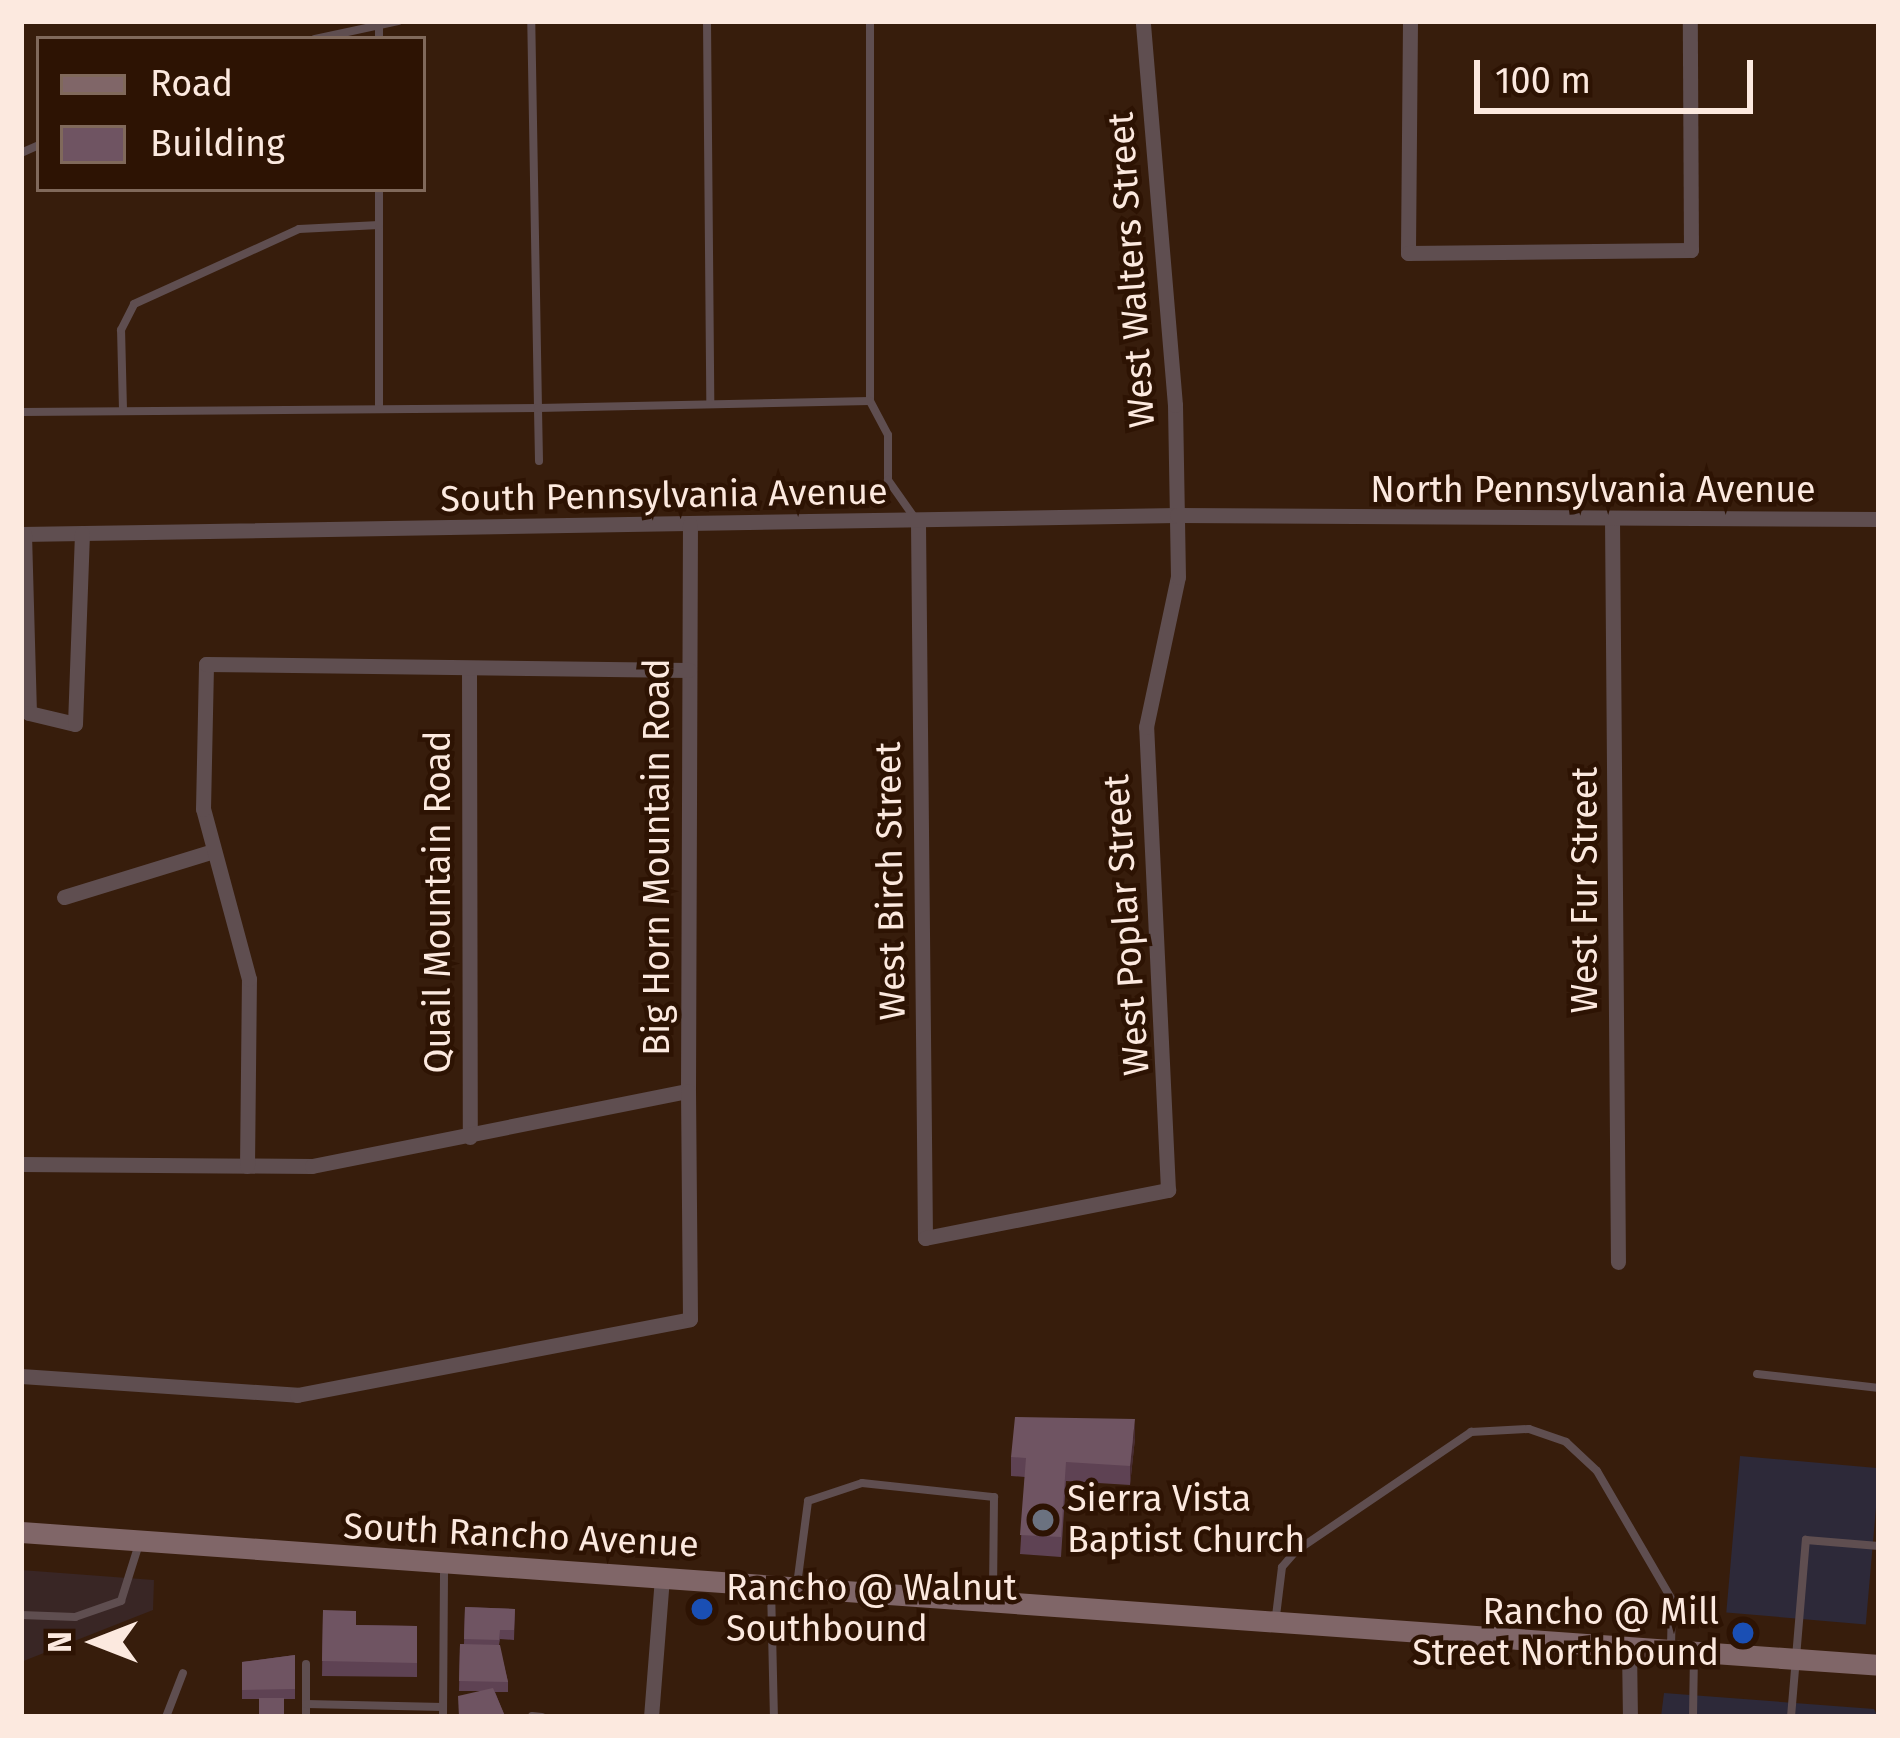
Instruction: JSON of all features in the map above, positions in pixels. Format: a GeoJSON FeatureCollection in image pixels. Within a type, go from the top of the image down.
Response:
{"type":"FeatureCollection","features":[{"type":"Feature","properties":{"kind":"street","name":"West Walters Street"},"geometry":{"type":"LineString","coordinates":[[1142,21],[1177,515]]}},
{"type":"Feature","properties":{"kind":"street"},"geometry":{"type":"LineString","coordinates":[[1410,21],[1408,253],[1691,250],[1690,21]]}},
{"type":"Feature","properties":{"kind":"street","name":"South Pennsylvania Avenue"},"geometry":{"type":"LineString","coordinates":[[22,534],[918,523],[1177,515],[1308,523]]}},
{"type":"Feature","properties":{"kind":"street","name":"West Poplar Street"},"geometry":{"type":"LineString","coordinates":[[925,1238],[1168,1190],[1146,727],[1174,613],[1177,515]]}},
{"type":"Feature","properties":{"kind":"street","name":"West Fur Street"},"geometry":{"type":"LineString","coordinates":[[1612,518],[1618,1262]]}},
{"type":"Feature","properties":{"kind":"street","name":"North Pennsylvania Avenue"},"geometry":{"type":"LineString","coordinates":[[1308,523],[1879,519]]}},
{"type":"Feature","properties":{"kind":"street","name":"West Birch Street"},"geometry":{"type":"LineString","coordinates":[[918,523],[925,1238]]}},
{"type":"Feature","properties":{"kind":"street","name":"Big Horn Mountain Road"},"geometry":{"type":"LineString","coordinates":[[21,1164],[247,1166],[362,1160],[688,1091],[689,525]]}},
{"type":"Feature","properties":{"kind":"street"},"geometry":{"type":"LineString","coordinates":[[22,534],[28,713],[75,724],[82,533]]}},
{"type":"Feature","properties":{"kind":"street"},"geometry":{"type":"LineString","coordinates":[[247,1166],[249,979],[210,852],[206,664],[688,670]]}},
{"type":"Feature","properties":{"kind":"street","name":"Quail Mountain Road"},"geometry":{"type":"LineString","coordinates":[[469,668],[470,1137]]}},
{"type":"Feature","properties":{"kind":"street"},"geometry":{"type":"LineString","coordinates":[[64,897],[210,852]]}},
{"type":"Feature","properties":{"kind":"street"},"geometry":{"type":"LineString","coordinates":[[21,1376],[297,1395],[690,1319],[688,1091]]}},
{"type":"Feature","properties":{"kind":"street","name":"South Rancho Avenue"},"geometry":{"type":"LineString","coordinates":[[21,1532],[444,1564],[993,1595],[1879,1665]]}},
{"type":"Feature","properties":{"kind":"street"},"geometry":{"type":"LineString","coordinates":[[651,1717],[662,1577]]}},
{"type":"Feature","properties":{"kind":"street"},"geometry":{"type":"LineString","coordinates":[[1630,1648],[1630,1717]]}},
{"type":"Feature","properties":{"kind":"lane"},"geometry":{"type":"LineString","coordinates":[[328,36],[398,21]]}},
{"type":"Feature","properties":{"kind":"lane"},"geometry":{"type":"LineString","coordinates":[[531,21],[538,461]]}},
{"type":"Feature","properties":{"kind":"lane"},"geometry":{"type":"LineString","coordinates":[[707,21],[710,402]]}},
{"type":"Feature","properties":{"kind":"lane"},"geometry":{"type":"LineString","coordinates":[[870,21],[870,401],[888,435],[889,479],[918,523]]}},
{"type":"Feature","properties":{"kind":"lane"},"geometry":{"type":"LineString","coordinates":[[380,25],[380,36]]}},
{"type":"Feature","properties":{"kind":"lane"},"geometry":{"type":"LineString","coordinates":[[379,192],[379,409]]}},
{"type":"Feature","properties":{"kind":"lane"},"geometry":{"type":"LineString","coordinates":[[123,410],[121,330],[134,304],[299,229],[379,225]]}},
{"type":"Feature","properties":{"kind":"lane"},"geometry":{"type":"LineString","coordinates":[[21,412],[538,407],[587,414],[710,402],[870,401]]}},
{"type":"Feature","properties":{"kind":"lane"},"geometry":{"type":"LineString","coordinates":[[1757,1375],[1879,1388]]}},
{"type":"Feature","properties":{"kind":"lane"},"geometry":{"type":"LineString","coordinates":[[1276,1617],[1282,1567],[1296,1551],[1471,1432],[1529,1429],[1566,1442],[1597,1471],[1672,1600],[1693,1717]]}},
{"type":"Feature","properties":{"kind":"lane"},"geometry":{"type":"LineString","coordinates":[[797,1585],[808,1501],[862,1483],[994,1497],[993,1595]]}},
{"type":"Feature","properties":{"kind":"lane"},"geometry":{"type":"LineString","coordinates":[[1791,1717],[1806,1540],[1879,1546]]}},
{"type":"Feature","properties":{"kind":"lane"},"geometry":{"type":"LineString","coordinates":[[21,1615],[75,1617],[121,1601],[139,1544]]}},
{"type":"Feature","properties":{"kind":"lane"},"geometry":{"type":"LineString","coordinates":[[306,1704],[443,1712],[444,1564]]}},
{"type":"Feature","properties":{"kind":"lane"},"geometry":{"type":"LineString","coordinates":[[771,1583],[774,1717]]}},
{"type":"Feature","properties":{"kind":"lane"},"geometry":{"type":"LineString","coordinates":[[306,1664],[306,1717]]}},
{"type":"Feature","properties":{"kind":"lane"},"geometry":{"type":"LineString","coordinates":[[166,1717],[183,1673]]}},
{"type":"Feature","properties":{"kind":"lane"},"geometry":{"type":"LineString","coordinates":[[532,1716],[542,1717]]}},
{"type":"Feature","properties":{"kind":"shaded area"},"geometry":{"type":"Polygon","coordinates":[[[1740,1456],[1879,1468],[1866,1625],[1726,1612],[1740,1456]]]}},
{"type":"Feature","properties":{"kind":"shaded area"},"geometry":{"type":"Polygon","coordinates":[[[21,1570],[154,1580],[153,1610],[21,1662],[21,1570]]]}},
{"type":"Feature","properties":{"kind":"shaded area"},"geometry":{"type":"Polygon","coordinates":[[[1664,1693],[1874,1709],[1878,1717],[1661,1717],[1664,1693]]]}},
{"type":"Feature","properties":{"kind":"building","name":"Sierra Vista Baptist Church"},"geometry":{"type":"Polygon","coordinates":[[[1015,1417],[1135,1419],[1130,1466],[1066,1462],[1061,1537],[1020,1535],[1026,1458],[1011,1457],[1015,1417]]]}},
{"type":"Feature","properties":{"kind":"building"},"geometry":{"type":"Polygon","coordinates":[[[465,1607],[515,1609],[514,1630],[500,1630],[499,1640],[464,1639],[465,1607]]]}},
{"type":"Feature","properties":{"kind":"building"},"geometry":{"type":"Polygon","coordinates":[[[323,1610],[356,1611],[356,1625],[417,1626],[417,1663],[322,1661],[323,1610]]]}},
{"type":"Feature","properties":{"kind":"building"},"geometry":{"type":"Polygon","coordinates":[[[460,1644],[500,1645],[508,1682],[459,1681],[460,1644]]]}},
{"type":"Feature","properties":{"kind":"building"},"geometry":{"type":"Polygon","coordinates":[[[295,1655],[295,1689],[242,1690],[242,1662],[295,1655]]]}},
{"type":"Feature","properties":{"kind":"building"},"geometry":{"type":"Polygon","coordinates":[[[493,1688],[505,1716],[459,1717],[458,1696],[493,1688]]]}},
{"type":"Feature","properties":{"kind":"building"},"geometry":{"type":"Polygon","coordinates":[[[259,1698],[284,1698],[284,1717],[259,1717],[259,1698]]]}},
{"type":"Feature","properties":{"kind":"place","name":"Sierra Vista Baptist Church"},"geometry":{"type":"Point","coordinates":[1043,1520]}},
{"type":"Feature","properties":{"kind":"place","name":"Rancho @ Walnut Southbound"},"geometry":{"type":"Point","coordinates":[702,1609]}},
{"type":"Feature","properties":{"kind":"place","name":"Rancho @ Mill Street Northbound"},"geometry":{"type":"Point","coordinates":[1743,1633]}}]}
